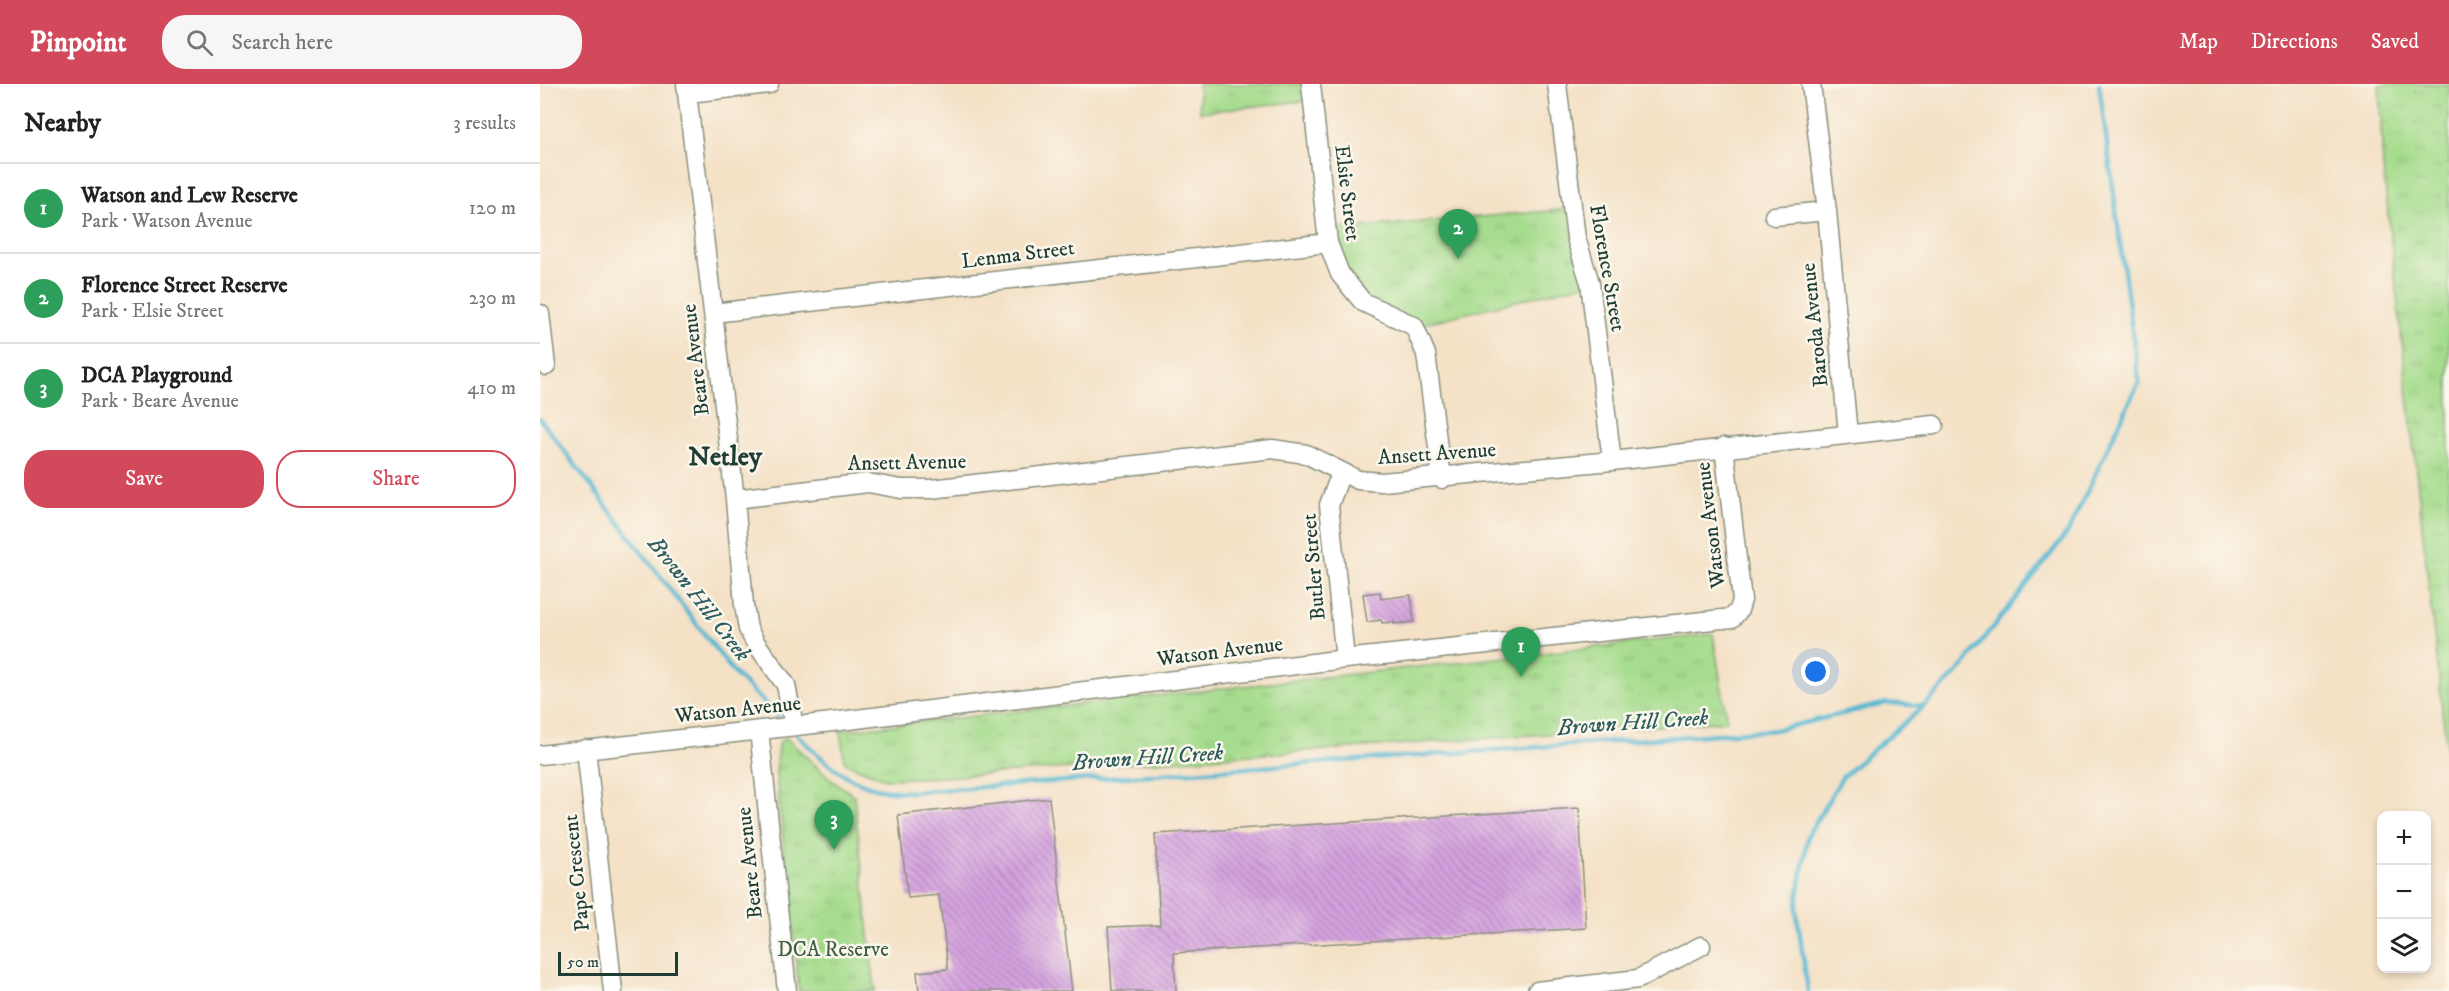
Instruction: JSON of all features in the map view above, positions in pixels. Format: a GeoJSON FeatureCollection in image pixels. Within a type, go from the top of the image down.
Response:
{"type":"FeatureCollection","features":[{"type":"Feature","properties":{"kind":"street"},"geometry":{"type":"LineString","coordinates":[[687,88],[769,84]]}},
{"type":"Feature","properties":{"kind":"street","name":"Elsie Street"},"geometry":{"type":"LineString","coordinates":[[1311,84],[1328,243],[1340,274],[1363,302],[1414,326],[1426,354],[1442,478]]}},
{"type":"Feature","properties":{"kind":"street","name":"Florence Street"},"geometry":{"type":"LineString","coordinates":[[1557,84],[1576,238],[1590,283],[1612,461]]}},
{"type":"Feature","properties":{"kind":"street","name":"Baroda Avenue"},"geometry":{"type":"LineString","coordinates":[[1811,84],[1827,211],[1848,434]]}},
{"type":"Feature","properties":{"kind":"street","name":"Beare Avenue"},"geometry":{"type":"LineString","coordinates":[[687,88],[735,499],[744,605],[748,628],[755,642],[786,685],[794,726]]}},
{"type":"Feature","properties":{"kind":"street"},"geometry":{"type":"LineString","coordinates":[[1774,216],[1827,211]]}},
{"type":"Feature","properties":{"kind":"street","name":"Lenma Street"},"geometry":{"type":"LineString","coordinates":[[712,313],[1328,243]]}},
{"type":"Feature","properties":{"kind":"street"},"geometry":{"type":"LineString","coordinates":[[540,314],[546,366]]}},
{"type":"Feature","properties":{"kind":"street","name":"Ansett Avenue"},"geometry":{"type":"LineString","coordinates":[[735,499],[868,483],[901,489],[931,489],[1272,449],[1306,454],[1358,480],[1382,482],[1612,461],[1934,425]]}},
{"type":"Feature","properties":{"kind":"street","name":"Watson Avenue"},"geometry":{"type":"LineString","coordinates":[[540,755],[1346,660],[1732,618],[1739,610],[1742,600],[1724,447]]}},
{"type":"Feature","properties":{"kind":"street","name":"Butler Street"},"geometry":{"type":"LineString","coordinates":[[1341,473],[1329,505],[1346,660]]}},
{"type":"Feature","properties":{"kind":"street","name":"Beare Avenue"},"geometry":{"type":"LineString","coordinates":[[766,729],[787,991]]}},
{"type":"Feature","properties":{"kind":"street","name":"Pape Crescent"},"geometry":{"type":"LineString","coordinates":[[586,749],[613,991]]}},
{"type":"Feature","properties":{"kind":"street"},"geometry":{"type":"LineString","coordinates":[[1537,991],[1638,979],[1701,946]]}},
{"type":"Feature","properties":{"kind":"green space"},"geometry":{"type":"Polygon","coordinates":[[[1198,84],[1311,84],[1313,100],[1200,112],[1198,84]]]}},
{"type":"Feature","properties":{"kind":"green space"},"geometry":{"type":"Polygon","coordinates":[[[2379,84],[2449,84],[2449,772],[2383,167],[2379,84]]]}},
{"type":"Feature","properties":{"kind":"green space"},"geometry":{"type":"Polygon","coordinates":[[[1572,209],[1590,283],[1414,326],[1363,302],[1326,230],[1572,209]]]}},
{"type":"Feature","properties":{"kind":"green space"},"geometry":{"type":"Polygon","coordinates":[[[1713,634],[1727,721],[944,777],[885,779],[845,763],[840,731],[1713,634]]]}},
{"type":"Feature","properties":{"kind":"green space","name":"DCA Reserve"},"geometry":{"type":"Polygon","coordinates":[[[785,737],[835,783],[854,795],[875,991],[799,991],[776,774],[778,745],[785,737]]]}},
{"type":"Feature","properties":{"kind":"building"},"geometry":{"type":"Polygon","coordinates":[[[1380,592],[1381,599],[1411,595],[1414,622],[1394,624],[1394,622],[1382,623],[1381,620],[1367,622],[1363,594],[1380,592]]]}},
{"type":"Feature","properties":{"kind":"building"},"geometry":{"type":"Polygon","coordinates":[[[1049,798],[1072,991],[919,991],[917,972],[948,969],[939,895],[908,898],[898,815],[1049,798]]]}},
{"type":"Feature","properties":{"kind":"building"},"geometry":{"type":"Polygon","coordinates":[[[1579,808],[1586,928],[1174,953],[1176,991],[1112,991],[1108,927],[1160,925],[1155,834],[1579,808]]]}},
{"type":"Feature","properties":{"kind":"waterway"},"geometry":{"type":"LineString","coordinates":[[1808,991],[1796,909],[1808,835],[1843,776],[1924,706],[1958,672],[2068,532],[2139,382],[2099,84]]}},
{"type":"Feature","properties":{"kind":"waterway","name":"Brown Hill Creek"},"geometry":{"type":"LineString","coordinates":[[540,419],[734,673],[784,722]]}},
{"type":"Feature","properties":{"kind":"waterway","name":"Brown Hill Creek"},"geometry":{"type":"LineString","coordinates":[[794,732],[820,757],[846,776],[876,788],[912,792],[1775,730],[1887,703],[1924,706]]}},
{"type":"Feature","properties":{"kind":"place","name":"Florence Street Reserve"},"geometry":{"type":"Point","coordinates":[1458,259]}},
{"type":"Feature","properties":{"kind":"place","name":"Watson and Lew Reserve"},"geometry":{"type":"Point","coordinates":[1521,677]}},
{"type":"Feature","properties":{"kind":"place","name":"DCA Playground"},"geometry":{"type":"Point","coordinates":[834,850]}},
{"type":"Feature","properties":{"kind":"district","name":"Netley"},"geometry":{"type":"Point","coordinates":[725,457]}}]}
